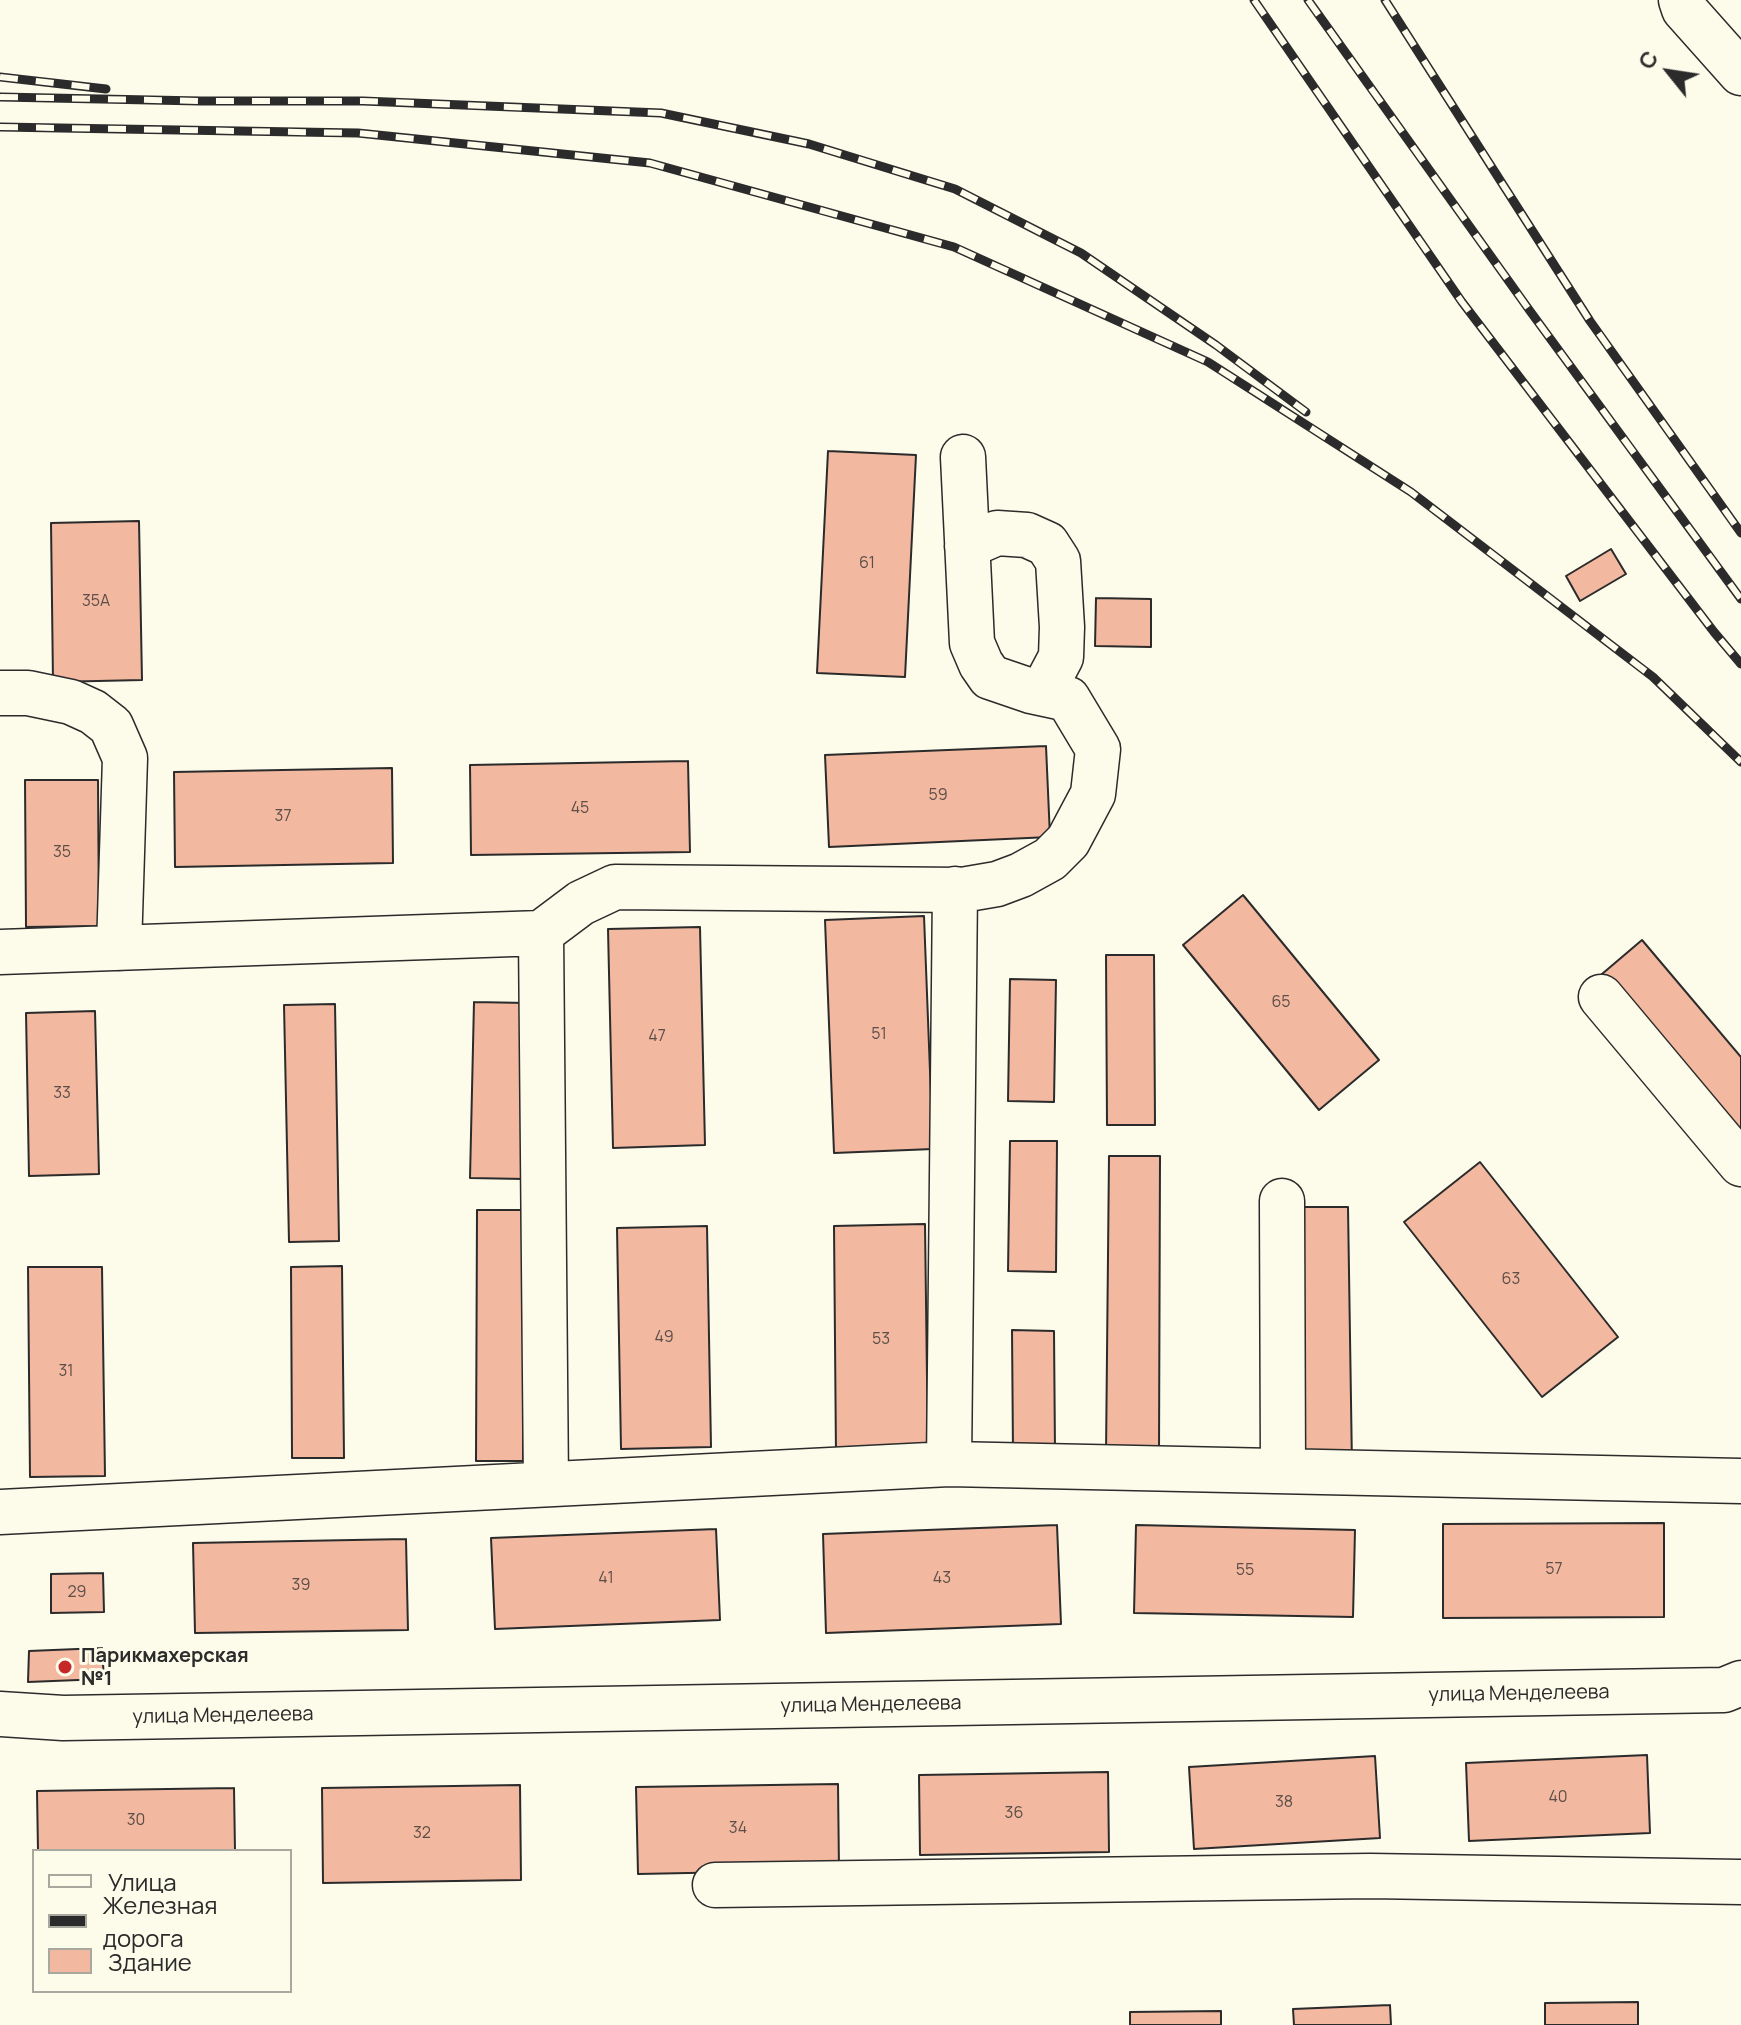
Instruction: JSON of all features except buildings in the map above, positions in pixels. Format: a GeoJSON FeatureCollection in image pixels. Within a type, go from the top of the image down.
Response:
{"type":"FeatureCollection","features":[{"type":"Feature","properties":{"kind":"street"},"geometry":{"type":"LineString","coordinates":[[1681,0],[1684,9],[1741,73]]}},
{"type":"Feature","properties":{"kind":"street"},"geometry":{"type":"LineString","coordinates":[[0,952],[541,933],[581,903],[615,887],[955,889],[997,884],[1021,875],[1050,859],[1068,841],[1093,794],[1098,749],[1068,699],[990,677],[981,664],[972,643],[963,457]]}},
{"type":"Feature","properties":{"kind":"street"},"geometry":{"type":"LineString","coordinates":[[967,546],[997,533],[1027,535],[1047,544],[1058,561],[1061,657],[1042,693]]}},
{"type":"Feature","properties":{"kind":"street"},"geometry":{"type":"LineString","coordinates":[[0,693],[28,693],[71,702],[93,712],[111,726],[125,758],[119,948]]}},
{"type":"Feature","properties":{"kind":"street"},"geometry":{"type":"LineString","coordinates":[[949,1464],[955,889]]}},
{"type":"Feature","properties":{"kind":"street"},"geometry":{"type":"LineString","coordinates":[[541,933],[546,1484]]}},
{"type":"Feature","properties":{"kind":"street"},"geometry":{"type":"LineString","coordinates":[[1601,997],[1741,1164]]}},
{"type":"Feature","properties":{"kind":"street"},"geometry":{"type":"LineString","coordinates":[[1282,1201],[1283,1471]]}},
{"type":"Feature","properties":{"kind":"street"},"geometry":{"type":"LineString","coordinates":[[0,1512],[949,1464],[1741,1481]]}},
{"type":"Feature","properties":{"kind":"street","name":"улица Менделеева"},"geometry":{"type":"LineString","coordinates":[[0,1714],[95,1718],[1708,1691],[1724,1690],[1741,1683]]}},
{"type":"Feature","properties":{"kind":"street"},"geometry":{"type":"LineString","coordinates":[[715,1885],[1370,1876],[1741,1882]]}},
{"type":"Feature","properties":{"kind":"railway"},"geometry":{"type":"LineString","coordinates":[[1254,0],[1462,302],[1741,664]]}},
{"type":"Feature","properties":{"kind":"railway"},"geometry":{"type":"LineString","coordinates":[[1308,0],[1741,599]]}},
{"type":"Feature","properties":{"kind":"railway"},"geometry":{"type":"LineString","coordinates":[[1385,0],[1590,321],[1741,533]]}},
{"type":"Feature","properties":{"kind":"railway"},"geometry":{"type":"LineString","coordinates":[[0,77],[106,89]]}},
{"type":"Feature","properties":{"kind":"railway"},"geometry":{"type":"LineString","coordinates":[[0,97],[363,101],[661,113],[809,144],[955,189],[1081,253],[1216,345],[1306,412]]}},
{"type":"Feature","properties":{"kind":"railway"},"geometry":{"type":"LineString","coordinates":[[0,127],[358,133],[650,163],[954,247],[1208,362],[1411,492],[1653,677],[1741,762]]}},
{"type":"Feature","properties":{"kind":"place","name":"Парикмахерская №1"},"geometry":{"type":"Point","coordinates":[65,1667]}}]}
